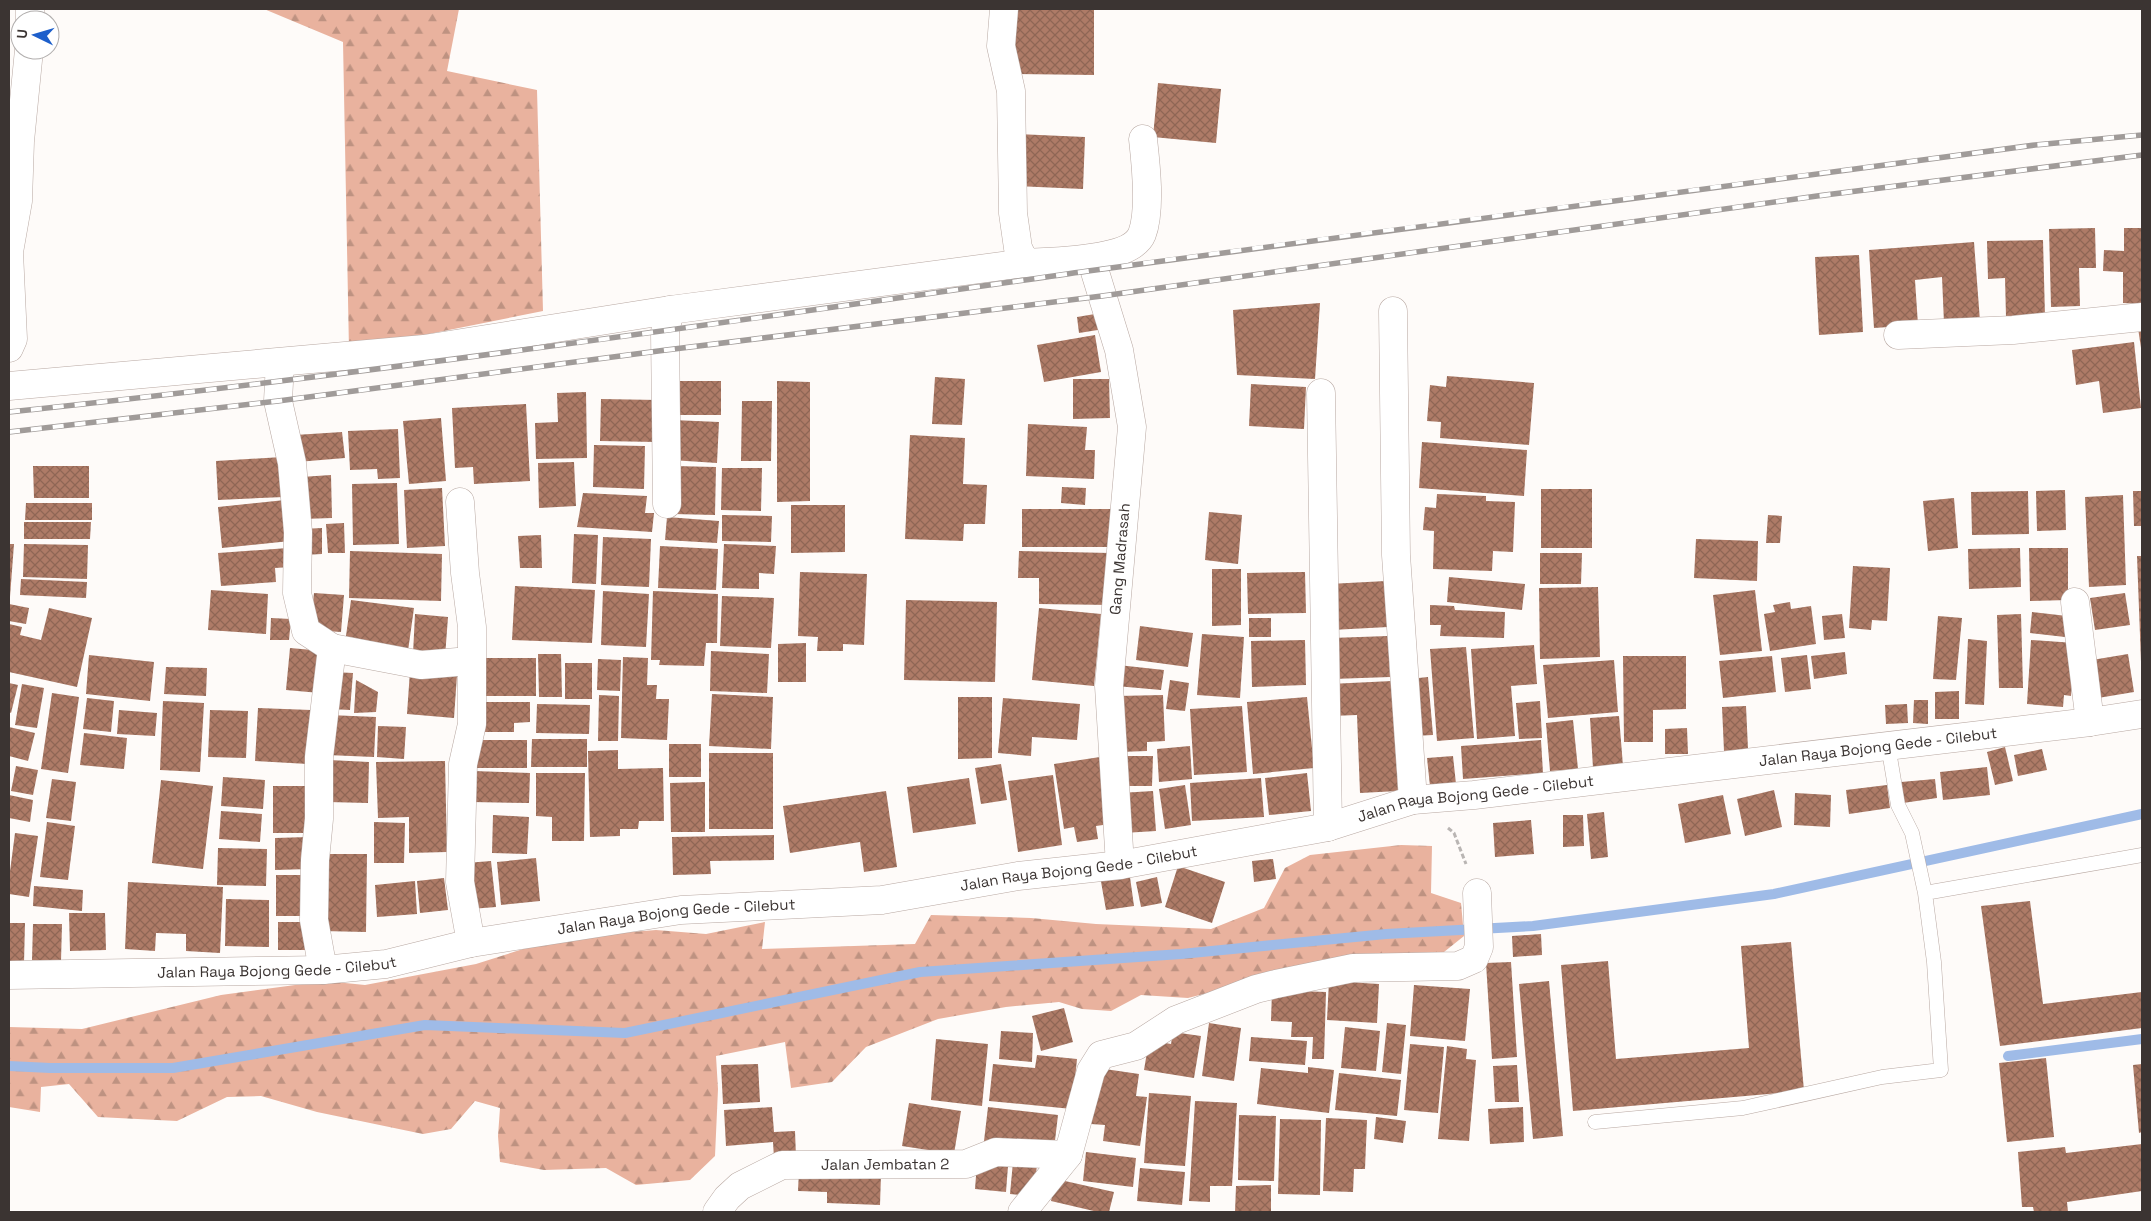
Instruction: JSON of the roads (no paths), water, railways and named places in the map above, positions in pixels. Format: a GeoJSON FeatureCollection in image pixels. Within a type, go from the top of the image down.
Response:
{"type":"FeatureCollection","features":[{"type":"Feature","properties":{"kind":"street"},"geometry":{"type":"LineString","coordinates":[[1004,9],[1001,46],[1011,91],[1013,213],[1018,248],[1024,263]]}},
{"type":"Feature","properties":{"kind":"street"},"geometry":{"type":"LineString","coordinates":[[9,348],[13,339],[10,252],[18,200],[20,141],[27,60]]}},
{"type":"Feature","properties":{"kind":"street"},"geometry":{"type":"LineString","coordinates":[[9,386],[424,349],[670,310],[1024,263],[1091,258],[1130,248],[1142,235],[1146,198],[1143,139]]}},
{"type":"Feature","properties":{"kind":"street","name":"Gang Madrasah"},"geometry":{"type":"LineString","coordinates":[[1091,258],[1118,350],[1132,427],[1109,686],[1120,865]]}},
{"type":"Feature","properties":{"kind":"street"},"geometry":{"type":"LineString","coordinates":[[667,504],[665,332],[670,310]]}},
{"type":"Feature","properties":{"kind":"street"},"geometry":{"type":"LineString","coordinates":[[1392,311],[1396,555],[1413,800]]}},
{"type":"Feature","properties":{"kind":"street"},"geometry":{"type":"LineString","coordinates":[[1898,335],[2004,330],[2142,317]]}},
{"type":"Feature","properties":{"kind":"street"},"geometry":{"type":"LineString","coordinates":[[280,363],[278,401],[292,463],[298,532],[297,593],[306,630],[332,648],[421,665],[470,661]]}},
{"type":"Feature","properties":{"kind":"street"},"geometry":{"type":"LineString","coordinates":[[1321,393],[1328,827]]}},
{"type":"Feature","properties":{"kind":"street"},"geometry":{"type":"LineString","coordinates":[[460,502],[465,573],[472,627],[470,661],[472,724],[463,764],[460,882],[470,943]]}},
{"type":"Feature","properties":{"kind":"street"},"geometry":{"type":"LineString","coordinates":[[2076,602],[2090,722]]}},
{"type":"Feature","properties":{"kind":"street"},"geometry":{"type":"LineString","coordinates":[[323,970],[314,920],[315,860],[320,758],[332,648]]}},
{"type":"Feature","properties":{"kind":"street","name":"Jalan Raya Bojong Gede - Cilebut"},"geometry":{"type":"LineString","coordinates":[[9,974],[323,970],[386,964],[470,943],[681,910],[882,900],[1018,876],[1120,865],[1328,827],[1413,800],[1474,795],[2090,722],[2142,714]]}},
{"type":"Feature","properties":{"kind":"street"},"geometry":{"type":"LineString","coordinates":[[1022,1212],[1068,1155],[1091,1071],[1101,1055],[1136,1046],[1176,1020],[1256,989],[1353,968],[1458,966],[1474,959],[1479,947],[1478,897]]}},
{"type":"Feature","properties":{"kind":"street","name":"Jalan Jembatan 2"},"geometry":{"type":"LineString","coordinates":[[717,1212],[727,1198],[740,1186],[782,1165],[966,1164],[996,1152],[1068,1155]]}},
{"type":"Feature","properties":{"kind":"lane"},"geometry":{"type":"LineString","coordinates":[[1595,1122],[1743,1108],[1882,1077],[1941,1070],[1934,962],[1925,893],[1913,839],[1898,805],[1888,745]]}},
{"type":"Feature","properties":{"kind":"lane"},"geometry":{"type":"LineString","coordinates":[[1925,893],[2142,855]]}},
{"type":"Feature","properties":{"kind":"waterway"},"geometry":{"type":"LineString","coordinates":[[9,1066],[173,1068],[425,1025],[625,1033],[920,972],[1181,954],[1386,934],[1533,926],[1774,894],[2142,814]]}},
{"type":"Feature","properties":{"kind":"waterway"},"geometry":{"type":"LineString","coordinates":[[2008,1056],[2142,1039]]}},
{"type":"Feature","properties":{"kind":"railway"},"geometry":{"type":"LineString","coordinates":[[9,412],[414,364],[1443,223],[2035,145],[2142,135]]}},
{"type":"Feature","properties":{"kind":"railway"},"geometry":{"type":"LineString","coordinates":[[9,432],[278,401],[666,350],[1102,296],[1817,196],[2142,155]]}}]}
